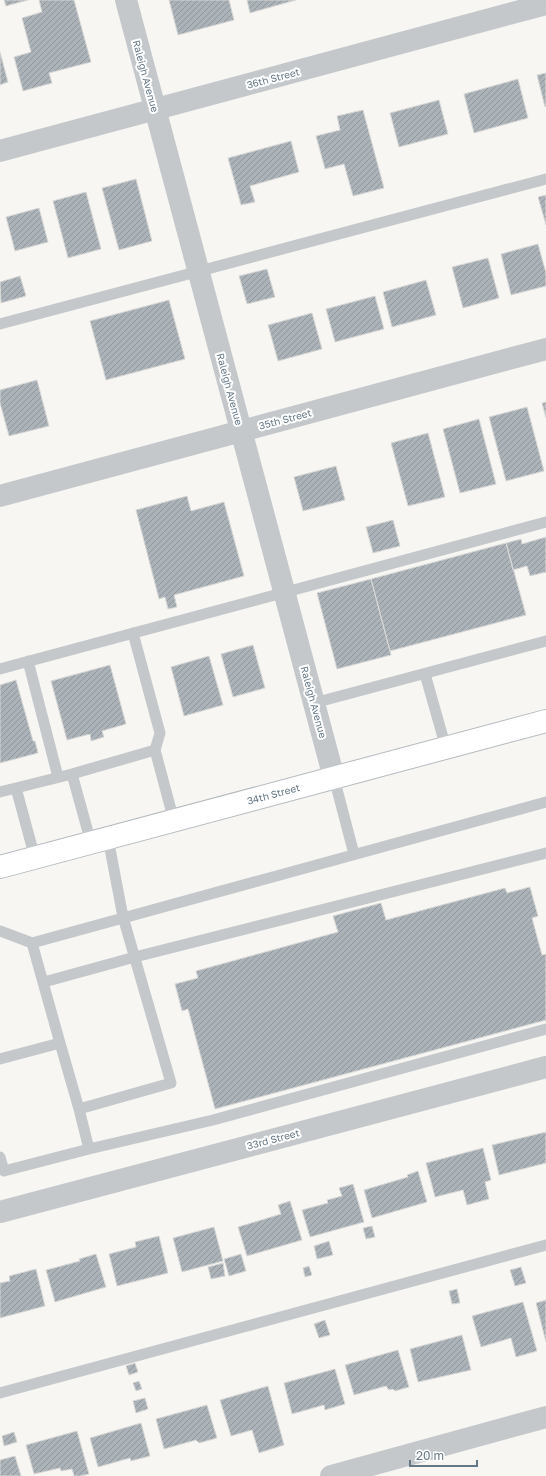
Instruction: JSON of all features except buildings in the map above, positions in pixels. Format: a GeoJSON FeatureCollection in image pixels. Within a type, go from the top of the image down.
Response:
{"type":"FeatureCollection","features":[{"type":"Feature","properties":{"kind":"main road","name":"34th Street"},"geometry":{"type":"LineString","coordinates":[[0,867],[546,721]]}},
{"type":"Feature","properties":{"kind":"street","name":"Raleigh Avenue"},"geometry":{"type":"LineString","coordinates":[[126,0],[334,778]]}},
{"type":"Feature","properties":{"kind":"street","name":"36th Street"},"geometry":{"type":"LineString","coordinates":[[0,151],[546,4]]}},
{"type":"Feature","properties":{"kind":"street","name":"35th Street"},"geometry":{"type":"LineString","coordinates":[[0,496],[546,349]]}},
{"type":"Feature","properties":{"kind":"street","name":"33rd Street"},"geometry":{"type":"LineString","coordinates":[[0,1212],[546,1067]]}},
{"type":"Feature","properties":{"kind":"street"},"geometry":{"type":"LineString","coordinates":[[330,1476],[546,1417]]}},
{"type":"Feature","properties":{"kind":"lane"},"geometry":{"type":"LineString","coordinates":[[0,324],[546,179]]}},
{"type":"Feature","properties":{"kind":"lane"},"geometry":{"type":"LineString","coordinates":[[0,669],[546,522]]}},
{"type":"Feature","properties":{"kind":"lane"},"geometry":{"type":"LineString","coordinates":[[133,633],[160,733],[155,750],[174,821]]}},
{"type":"Feature","properties":{"kind":"lane"},"geometry":{"type":"LineString","coordinates":[[314,704],[546,641]]}},
{"type":"Feature","properties":{"kind":"lane"},"geometry":{"type":"LineString","coordinates":[[28,662],[58,778]]}},
{"type":"Feature","properties":{"kind":"lane"},"geometry":{"type":"LineString","coordinates":[[425,674],[446,748]]}},
{"type":"Feature","properties":{"kind":"lane"},"geometry":{"type":"LineString","coordinates":[[0,792],[58,778],[155,750]]}},
{"type":"Feature","properties":{"kind":"lane"},"geometry":{"type":"LineString","coordinates":[[72,774],[100,840],[171,1083],[78,1109]]}},
{"type":"Feature","properties":{"kind":"lane"},"geometry":{"type":"LineString","coordinates":[[334,778],[354,854]]}},
{"type":"Feature","properties":{"kind":"lane"},"geometry":{"type":"LineString","coordinates":[[16,788],[35,858]]}},
{"type":"Feature","properties":{"kind":"lane"},"geometry":{"type":"LineString","coordinates":[[0,931],[32,943],[546,802]]}},
{"type":"Feature","properties":{"kind":"lane"},"geometry":{"type":"LineString","coordinates":[[44,982],[135,957],[546,853]]}},
{"type":"Feature","properties":{"kind":"lane"},"geometry":{"type":"LineString","coordinates":[[32,943],[89,1149]]}},
{"type":"Feature","properties":{"kind":"lane"},"geometry":{"type":"LineString","coordinates":[[0,1157],[4,1171],[89,1149],[213,1120],[546,1029]]}},
{"type":"Feature","properties":{"kind":"lane"},"geometry":{"type":"LineString","coordinates":[[0,1059],[60,1043]]}},
{"type":"Feature","properties":{"kind":"lane"},"geometry":{"type":"LineString","coordinates":[[0,1393],[546,1245]]}}]}
